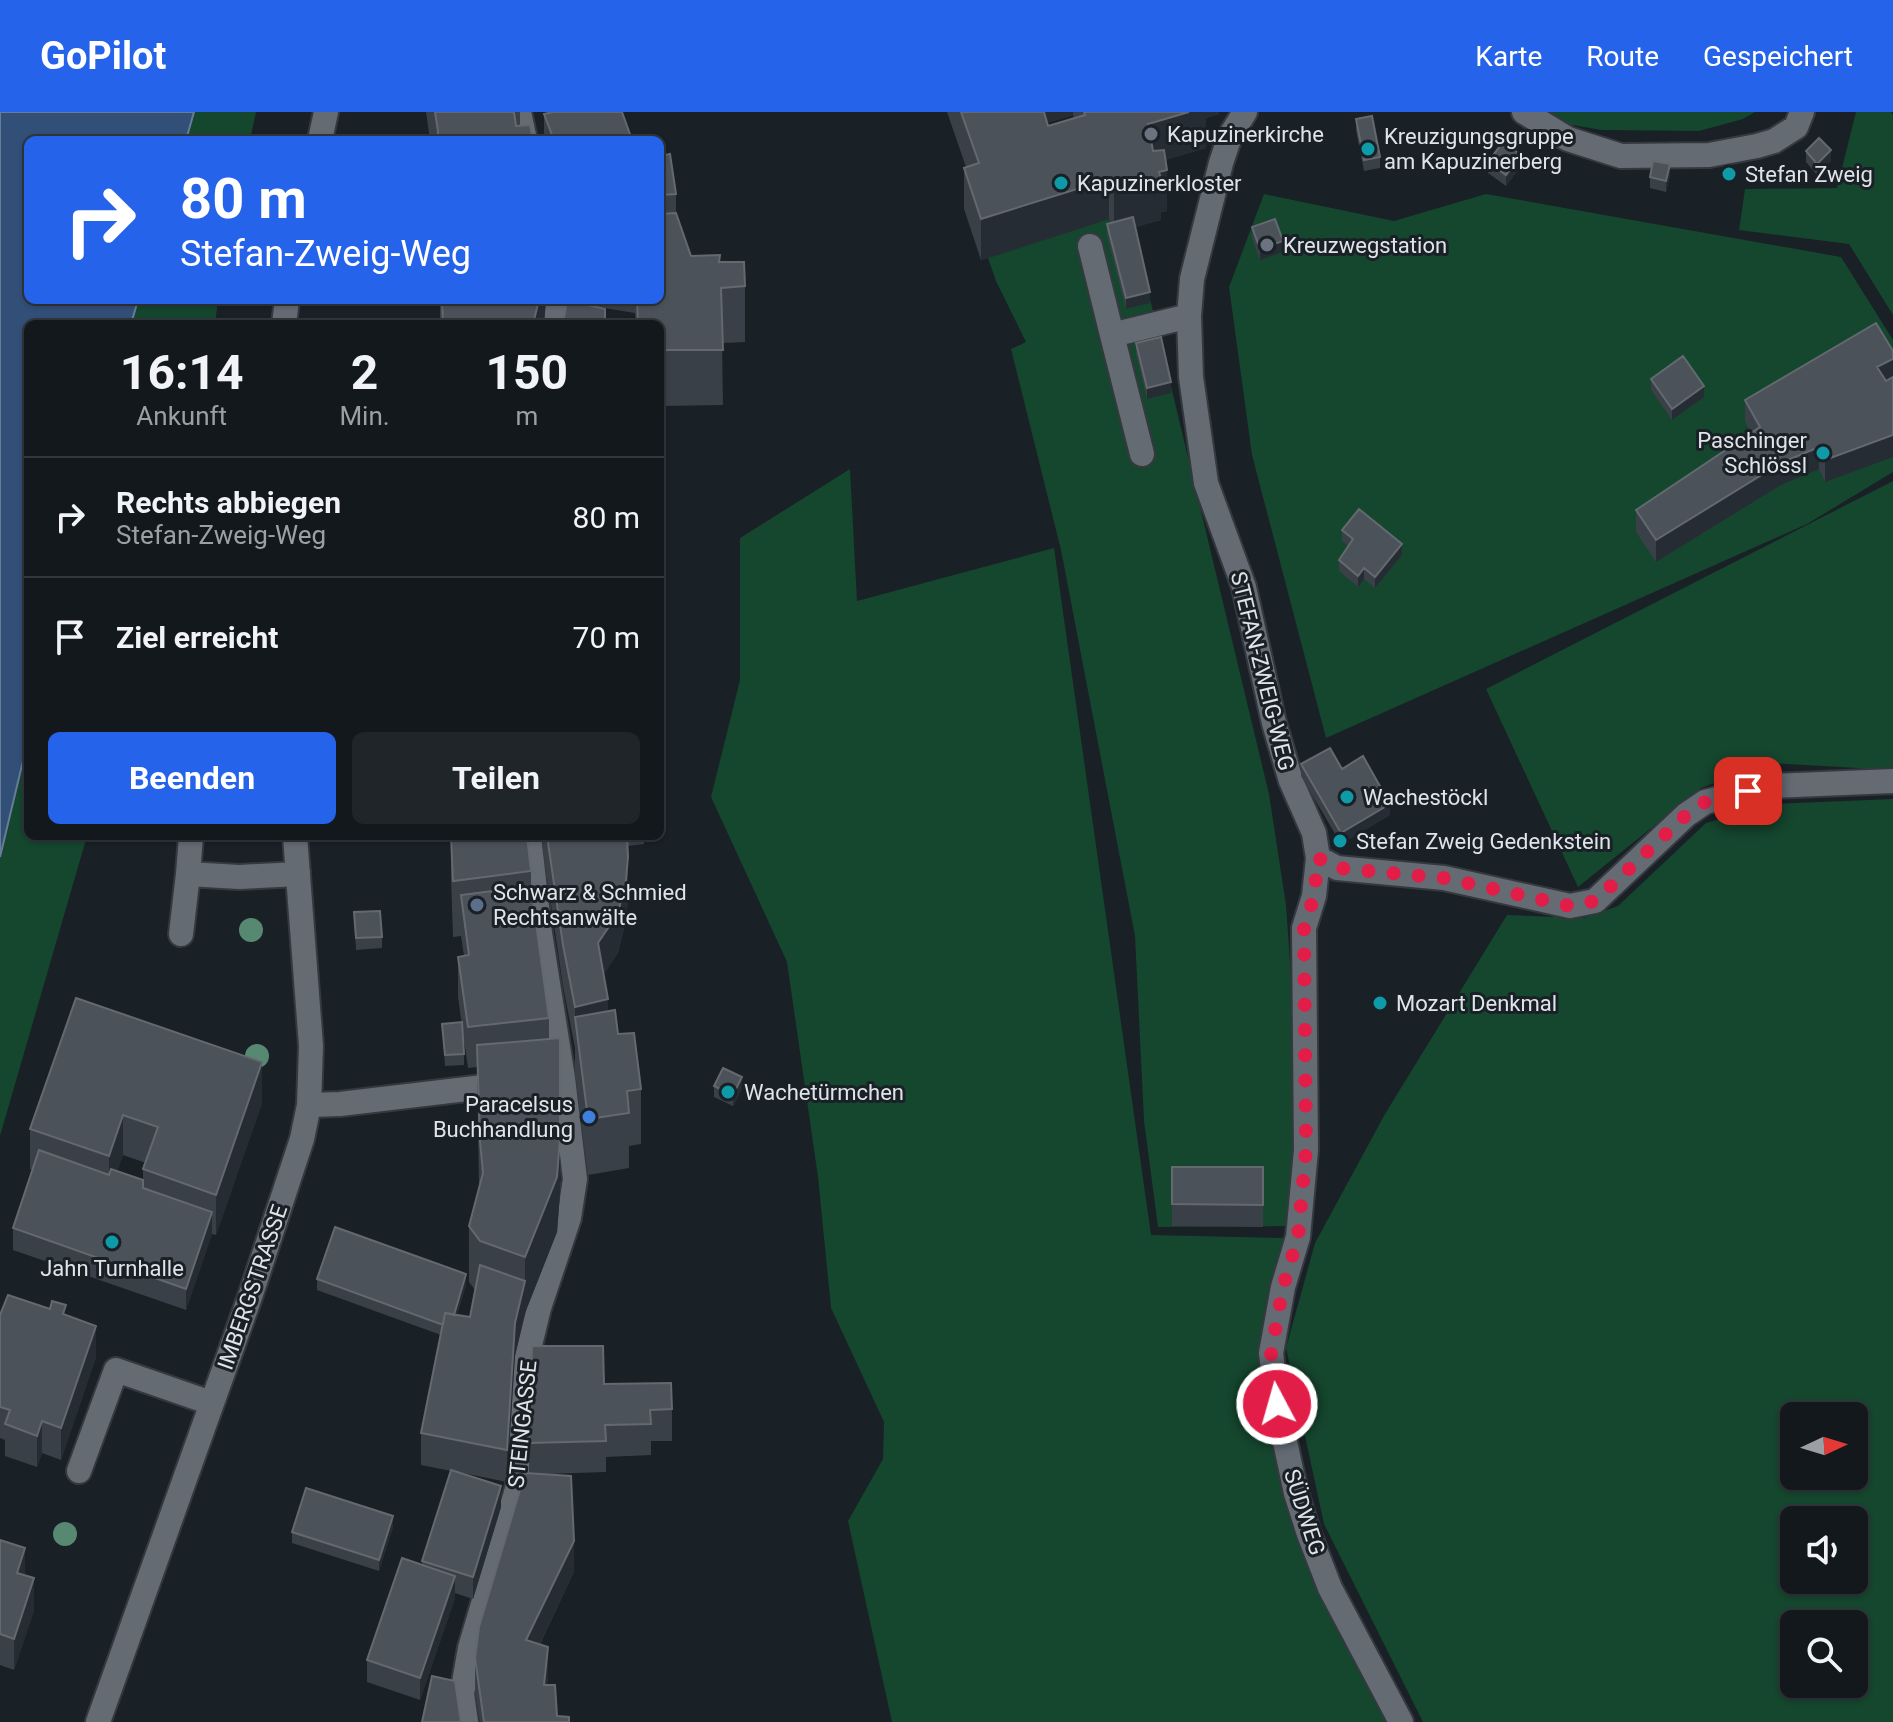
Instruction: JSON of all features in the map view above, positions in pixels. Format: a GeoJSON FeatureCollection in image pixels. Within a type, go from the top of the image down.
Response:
{"type":"FeatureCollection","features":[{"type":"Feature","properties":{"kind":"street"},"geometry":{"type":"LineString","coordinates":[[321,136],[326,112]]}},
{"type":"Feature","properties":{"kind":"street"},"geometry":{"type":"LineString","coordinates":[[519,112],[524,136]]}},
{"type":"Feature","properties":{"kind":"street","name":"STEFAN-ZWEIG-WEG"},"geometry":{"type":"LineString","coordinates":[[1245,112],[1230,136],[1213,190],[1192,279],[1189,316],[1191,377],[1206,483],[1244,587],[1274,723],[1291,781],[1314,833],[1318,858]]}},
{"type":"Feature","properties":{"kind":"street"},"geometry":{"type":"LineString","coordinates":[[1524,112],[1568,139],[1621,156],[1709,155],[1757,146],[1774,141],[1796,127],[1802,112]]}},
{"type":"Feature","properties":{"kind":"street"},"geometry":{"type":"LineString","coordinates":[[1090,246],[1142,454]]}},
{"type":"Feature","properties":{"kind":"street"},"geometry":{"type":"LineString","coordinates":[[1112,335],[1189,316]]}},
{"type":"Feature","properties":{"kind":"street"},"geometry":{"type":"LineString","coordinates":[[1318,858],[1337,868],[1444,878],[1570,906],[1595,901],[1686,815],[1705,802],[1769,786],[1893,781]]}},
{"type":"Feature","properties":{"kind":"street"},"geometry":{"type":"LineString","coordinates":[[181,934],[191,840]]}},
{"type":"Feature","properties":{"kind":"street","name":"IMBERGSTRASSE"},"geometry":{"type":"LineString","coordinates":[[98,1722],[302,1139],[309,1105],[311,1046],[295,840]]}},
{"type":"Feature","properties":{"kind":"street","name":"STEINGASSE"},"geometry":{"type":"LineString","coordinates":[[466,1722],[462,1694],[470,1648],[518,1486],[522,1378],[539,1308],[569,1218],[575,1179],[529,840]]}},
{"type":"Feature","properties":{"kind":"street","name":"SÜDWEG"},"geometry":{"type":"LineString","coordinates":[[1318,858],[1314,896],[1304,928],[1306,1150],[1298,1237],[1283,1287],[1271,1353],[1286,1450],[1309,1534],[1330,1588],[1401,1722]]}},
{"type":"Feature","properties":{"kind":"street"},"geometry":{"type":"LineString","coordinates":[[188,874],[239,877],[298,874]]}},
{"type":"Feature","properties":{"kind":"street"},"geometry":{"type":"LineString","coordinates":[[309,1105],[353,1103],[563,1078]]}},
{"type":"Feature","properties":{"kind":"street"},"geometry":{"type":"LineString","coordinates":[[79,1471],[116,1370],[211,1403]]}},
{"type":"Feature","properties":{"kind":"green space"},"geometry":{"type":"Polygon","coordinates":[[[194,112],[256,112],[251,136],[187,136],[194,112]]]}},
{"type":"Feature","properties":{"kind":"green space"},"geometry":{"type":"Polygon","coordinates":[[[1535,112],[1755,112],[1743,119],[1699,131],[1602,130],[1554,122],[1535,112]]]}},
{"type":"Feature","properties":{"kind":"green space"},"geometry":{"type":"Polygon","coordinates":[[[1856,112],[1891,112],[1893,115],[1893,315],[1849,244],[1739,230],[1745,189],[1837,188],[1856,112]]]}},
{"type":"Feature","properties":{"kind":"green space"},"geometry":{"type":"Polygon","coordinates":[[[1264,194],[1394,221],[1486,194],[1841,257],[1893,340],[1893,472],[1807,524],[1326,738],[1252,455],[1229,287],[1264,194]]]}},
{"type":"Feature","properties":{"kind":"green space"},"geometry":{"type":"Polygon","coordinates":[[[1109,219],[1115,232],[1133,228],[1269,794],[1286,905],[1295,1032],[1296,1130],[1289,1226],[1158,1227],[1144,1121],[1135,936],[1061,550],[1011,349],[1026,342],[988,258],[1109,219]]]}},
{"type":"Feature","properties":{"kind":"green space"},"geometry":{"type":"Polygon","coordinates":[[[137,304],[218,304],[216,320],[132,320],[137,304]]]}},
{"type":"Feature","properties":{"kind":"green space"},"geometry":{"type":"Polygon","coordinates":[[[850,469],[857,601],[1054,548],[1151,1235],[1284,1238],[1265,1349],[1272,1441],[1296,1527],[1393,1722],[892,1722],[848,1521],[883,1459],[884,1422],[831,1308],[818,1177],[787,962],[711,797],[740,680],[740,538],[850,469]]]}},
{"type":"Feature","properties":{"kind":"green space"},"geometry":{"type":"Polygon","coordinates":[[[1893,481],[1893,770],[1769,763],[1701,788],[1578,887],[1486,689],[1893,481]]]}},
{"type":"Feature","properties":{"kind":"green space"},"geometry":{"type":"Polygon","coordinates":[[[24,757],[24,840],[86,840],[0,1136],[0,857],[24,757]]]}},
{"type":"Feature","properties":{"kind":"green space"},"geometry":{"type":"Polygon","coordinates":[[[1893,799],[1893,1722],[1423,1722],[1324,1524],[1286,1348],[1315,1243],[1385,1114],[1507,915],[1584,918],[1618,906],[1706,823],[1772,804],[1893,799]]]}},
{"type":"Feature","properties":{"kind":"water"},"geometry":{"type":"Polygon","coordinates":[[[0,112],[194,112],[187,136],[24,136],[24,304],[137,304],[132,320],[24,320],[24,757],[0,857],[0,112]]]}},
{"type":"Feature","properties":{"kind":"building"},"geometry":{"type":"Polygon","coordinates":[[[435,112],[514,112],[516,126],[530,125],[532,136],[437,136],[435,112]]]}},
{"type":"Feature","properties":{"kind":"building"},"geometry":{"type":"Polygon","coordinates":[[[622,112],[631,136],[552,136],[544,114],[622,112]]]}},
{"type":"Feature","properties":{"kind":"building"},"geometry":{"type":"Polygon","coordinates":[[[961,112],[1044,112],[1048,126],[1085,115],[1084,112],[1189,112],[1148,124],[1153,151],[1164,150],[1167,170],[1159,172],[1161,179],[1114,191],[1109,179],[981,219],[964,168],[979,163],[961,112]]]}},
{"type":"Feature","properties":{"kind":"building","name":"Kreuzigungsgruppe am Kapuzinerberg"},"geometry":{"type":"Polygon","coordinates":[[[1372,116],[1380,157],[1364,160],[1356,119],[1372,116]]]}},
{"type":"Feature","properties":{"kind":"building"},"geometry":{"type":"Polygon","coordinates":[[[1819,138],[1831,150],[1817,164],[1806,151],[1819,138]]]}},
{"type":"Feature","properties":{"kind":"building"},"geometry":{"type":"Polygon","coordinates":[[[1503,142],[1521,155],[1506,175],[1488,162],[1503,142]]]}},
{"type":"Feature","properties":{"kind":"building"},"geometry":{"type":"Polygon","coordinates":[[[670,154],[676,194],[664,195],[664,155],[670,154]]]}},
{"type":"Feature","properties":{"kind":"building"},"geometry":{"type":"Polygon","coordinates":[[[1653,161],[1670,164],[1666,181],[1650,177],[1653,161]]]}},
{"type":"Feature","properties":{"kind":"building"},"geometry":{"type":"Polygon","coordinates":[[[676,213],[691,256],[720,255],[719,262],[744,262],[745,286],[721,288],[723,350],[664,350],[664,320],[638,320],[637,304],[664,304],[664,214],[676,213]]]}},
{"type":"Feature","properties":{"kind":"building"},"geometry":{"type":"Polygon","coordinates":[[[1133,217],[1150,292],[1126,298],[1107,224],[1133,217]]]}},
{"type":"Feature","properties":{"kind":"building"},"geometry":{"type":"Polygon","coordinates":[[[1275,219],[1283,241],[1260,249],[1252,227],[1275,219]]]}},
{"type":"Feature","properties":{"kind":"building"},"geometry":{"type":"Polygon","coordinates":[[[442,304],[538,304],[534,320],[443,320],[442,304]]]}},
{"type":"Feature","properties":{"kind":"building"},"geometry":{"type":"Polygon","coordinates":[[[566,304],[605,309],[605,320],[564,320],[566,304]]]}},
{"type":"Feature","properties":{"kind":"building"},"geometry":{"type":"Polygon","coordinates":[[[341,319],[435,320],[341,320],[341,319]]]}},
{"type":"Feature","properties":{"kind":"building","name":"Paschinger Schlössl"},"geometry":{"type":"Polygon","coordinates":[[[1876,323],[1893,351],[1893,359],[1877,367],[1886,381],[1893,377],[1893,435],[1825,460],[1819,447],[1781,463],[1656,540],[1636,510],[1760,427],[1745,400],[1876,323]]]}},
{"type":"Feature","properties":{"kind":"building"},"geometry":{"type":"Polygon","coordinates":[[[1161,337],[1171,382],[1147,388],[1136,343],[1161,337]]]}},
{"type":"Feature","properties":{"kind":"building"},"geometry":{"type":"Polygon","coordinates":[[[1683,356],[1704,386],[1672,409],[1651,379],[1683,356]]]}},
{"type":"Feature","properties":{"kind":"building"},"geometry":{"type":"Polygon","coordinates":[[[1359,509],[1402,544],[1375,577],[1364,568],[1358,576],[1339,560],[1353,539],[1342,530],[1359,509]]]}},
{"type":"Feature","properties":{"kind":"building","name":"Wachestöckl"},"geometry":{"type":"Polygon","coordinates":[[[1330,748],[1342,769],[1363,756],[1390,804],[1341,833],[1301,764],[1330,748]]]}},
{"type":"Feature","properties":{"kind":"building"},"geometry":{"type":"Polygon","coordinates":[[[451,840],[527,840],[531,871],[453,881],[451,840]]]}},
{"type":"Feature","properties":{"kind":"building"},"geometry":{"type":"Polygon","coordinates":[[[548,840],[627,840],[626,880],[618,913],[598,943],[608,999],[575,1007],[548,840]]]}},
{"type":"Feature","properties":{"kind":"building"},"geometry":{"type":"Polygon","coordinates":[[[531,886],[549,1018],[468,1027],[458,957],[469,955],[461,895],[531,886]]]}},
{"type":"Feature","properties":{"kind":"building"},"geometry":{"type":"Polygon","coordinates":[[[380,911],[382,937],[356,938],[354,912],[380,911]]]}},
{"type":"Feature","properties":{"kind":"building"},"geometry":{"type":"Polygon","coordinates":[[[76,998],[262,1062],[216,1195],[143,1169],[158,1127],[123,1115],[109,1156],[30,1129],[76,998]]]}},
{"type":"Feature","properties":{"kind":"building"},"geometry":{"type":"Polygon","coordinates":[[[615,1010],[618,1034],[634,1033],[641,1089],[627,1091],[629,1113],[588,1119],[575,1017],[615,1010]]]}},
{"type":"Feature","properties":{"kind":"building"},"geometry":{"type":"Polygon","coordinates":[[[462,1022],[464,1054],[445,1055],[442,1024],[462,1022]]]}},
{"type":"Feature","properties":{"kind":"building"},"geometry":{"type":"Polygon","coordinates":[[[560,1038],[557,1177],[525,1257],[480,1241],[469,1226],[483,1173],[477,1045],[560,1038]]]}},
{"type":"Feature","properties":{"kind":"building"},"geometry":{"type":"Polygon","coordinates":[[[723,1068],[742,1077],[733,1095],[714,1086],[723,1068]]]}},
{"type":"Feature","properties":{"kind":"building","name":"Jahn Turnhalle"},"geometry":{"type":"Polygon","coordinates":[[[39,1150],[109,1175],[111,1169],[143,1180],[143,1188],[212,1212],[186,1289],[13,1228],[39,1150]]]}},
{"type":"Feature","properties":{"kind":"building"},"geometry":{"type":"Polygon","coordinates":[[[1172,1167],[1263,1167],[1263,1205],[1172,1204],[1172,1167]]]}},
{"type":"Feature","properties":{"kind":"building"},"geometry":{"type":"Polygon","coordinates":[[[335,1227],[466,1274],[454,1315],[445,1313],[443,1325],[317,1279],[335,1227]]]}},
{"type":"Feature","properties":{"kind":"building"},"geometry":{"type":"Polygon","coordinates":[[[480,1265],[525,1281],[515,1323],[507,1450],[421,1433],[445,1313],[470,1317],[480,1265]]]}},
{"type":"Feature","properties":{"kind":"building"},"geometry":{"type":"Polygon","coordinates":[[[8,1295],[50,1309],[52,1301],[66,1305],[63,1314],[96,1326],[61,1428],[42,1421],[37,1436],[5,1424],[10,1410],[0,1407],[0,1315],[8,1295]]]}},
{"type":"Feature","properties":{"kind":"building"},"geometry":{"type":"Polygon","coordinates":[[[532,1346],[603,1346],[604,1384],[671,1383],[672,1409],[650,1410],[651,1424],[605,1425],[606,1441],[529,1443],[532,1346]]]}},
{"type":"Feature","properties":{"kind":"building"},"geometry":{"type":"Polygon","coordinates":[[[451,1470],[501,1486],[473,1577],[422,1561],[451,1470]]]}},
{"type":"Feature","properties":{"kind":"building"},"geometry":{"type":"Polygon","coordinates":[[[525,1473],[571,1476],[574,1541],[526,1640],[548,1647],[544,1685],[555,1685],[557,1716],[569,1717],[569,1722],[484,1722],[475,1658],[479,1627],[525,1473]]]}},
{"type":"Feature","properties":{"kind":"building"},"geometry":{"type":"Polygon","coordinates":[[[306,1488],[393,1516],[379,1560],[292,1532],[306,1488]]]}},
{"type":"Feature","properties":{"kind":"building"},"geometry":{"type":"Polygon","coordinates":[[[0,1540],[25,1548],[17,1573],[34,1578],[14,1639],[0,1634],[0,1540]]]}},
{"type":"Feature","properties":{"kind":"building"},"geometry":{"type":"Polygon","coordinates":[[[402,1558],[455,1576],[420,1678],[367,1660],[402,1558]]]}},
{"type":"Feature","properties":{"kind":"building"},"geometry":{"type":"Polygon","coordinates":[[[432,1676],[455,1681],[461,1722],[422,1722],[432,1676]]]}},
{"type":"Feature","properties":{"kind":"place","name":"Kapuzinerkirche"},"geometry":{"type":"Point","coordinates":[1151,134]}},
{"type":"Feature","properties":{"kind":"place","name":"Kreuzigungsgruppe am Kapuzinerberg"},"geometry":{"type":"Point","coordinates":[1368,149]}},
{"type":"Feature","properties":{"kind":"place","name":"Stefan Zweig"},"geometry":{"type":"Point","coordinates":[1729,174]}},
{"type":"Feature","properties":{"kind":"place","name":"Kapuzinerkloster"},"geometry":{"type":"Point","coordinates":[1061,183]}},
{"type":"Feature","properties":{"kind":"place","name":"Kreuzwegstation"},"geometry":{"type":"Point","coordinates":[1267,245]}},
{"type":"Feature","properties":{"kind":"place","name":"Paschinger Schlössl"},"geometry":{"type":"Point","coordinates":[1823,453]}},
{"type":"Feature","properties":{"kind":"place","name":"Wachestöckl"},"geometry":{"type":"Point","coordinates":[1347,797]}},
{"type":"Feature","properties":{"kind":"place","name":"Stefan Zweig Gedenkstein"},"geometry":{"type":"Point","coordinates":[1340,841]}},
{"type":"Feature","properties":{"kind":"place","name":"Schwarz & Schmied Rechtsanwälte"},"geometry":{"type":"Point","coordinates":[477,905]}},
{"type":"Feature","properties":{"kind":"place","name":"Mozart Denkmal"},"geometry":{"type":"Point","coordinates":[1380,1003]}},
{"type":"Feature","properties":{"kind":"place","name":"Wachetürmchen"},"geometry":{"type":"Point","coordinates":[728,1092]}},
{"type":"Feature","properties":{"kind":"place","name":"Paracelsus Buchhandlung"},"geometry":{"type":"Point","coordinates":[589,1117]}},
{"type":"Feature","properties":{"kind":"place","name":"Jahn Turnhalle"},"geometry":{"type":"Point","coordinates":[112,1242]}},
{"type":"Feature","properties":{"kind":"route"},"geometry":{"type":"LineString","coordinates":[[1277,1404],[1271,1353],[1283,1287],[1298,1237],[1306,1150],[1304,928],[1314,896],[1318,858],[1337,868],[1444,878],[1570,906],[1595,901],[1653,844],[1705,802],[1748,791]]}}]}
